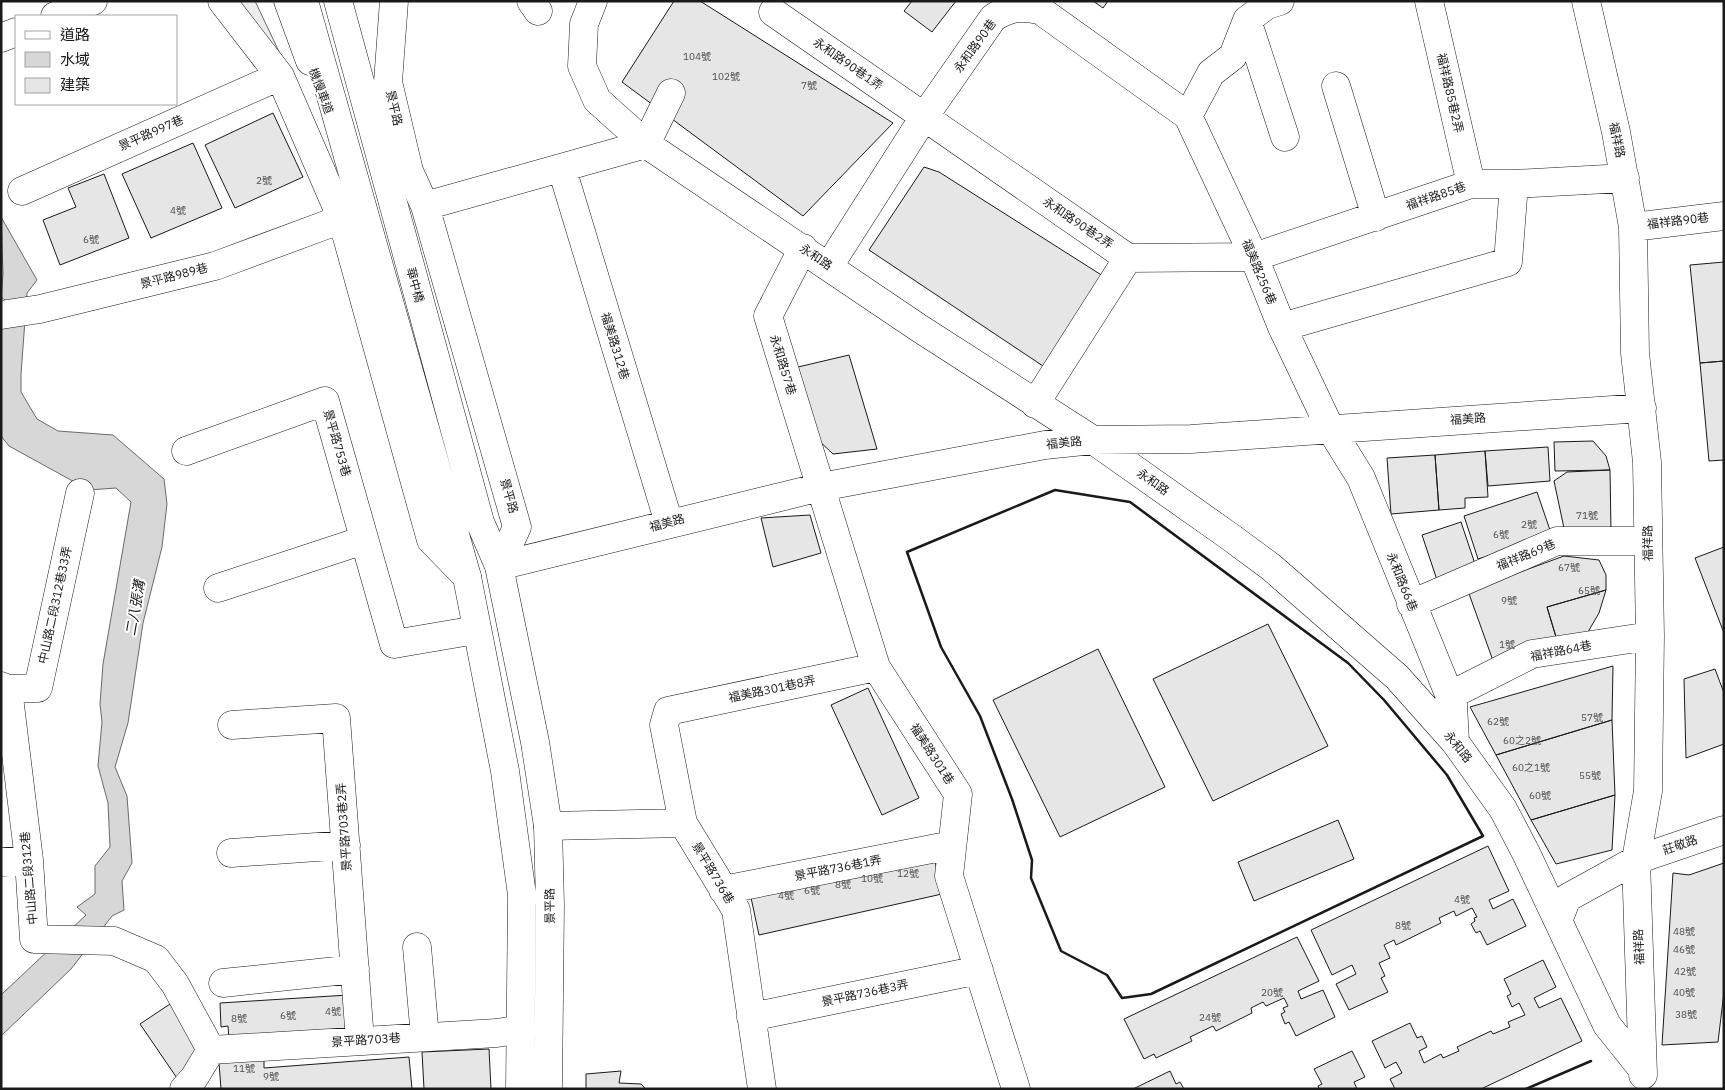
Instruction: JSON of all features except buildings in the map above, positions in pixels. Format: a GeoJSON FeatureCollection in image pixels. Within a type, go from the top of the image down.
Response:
{"type":"FeatureCollection","features":[{"type":"Feature","properties":{"kind":"street"},"geometry":{"type":"LineString","coordinates":[[58,15],[93,1]]}},
{"type":"Feature","properties":{"kind":"street"},"geometry":{"type":"LineString","coordinates":[[222,1],[280,76],[342,219],[430,540],[467,578]]}},
{"type":"Feature","properties":{"kind":"street","name":"機慢車道"},"geometry":{"type":"LineString","coordinates":[[288,1],[355,180]]}},
{"type":"Feature","properties":{"kind":"street"},"geometry":{"type":"LineString","coordinates":[[304,1],[467,578],[505,772],[522,895],[520,1089]]}},
{"type":"Feature","properties":{"kind":"street","name":"華中橋"},"geometry":{"type":"LineString","coordinates":[[338,1],[480,522],[499,566]]}},
{"type":"Feature","properties":{"kind":"street"},"geometry":{"type":"LineString","coordinates":[[347,1],[348,40]]}},
{"type":"Feature","properties":{"kind":"street","name":"景平路"},"geometry":{"type":"LineString","coordinates":[[394,1],[388,82],[409,171],[426,206],[517,527],[499,566],[535,742],[548,826],[550,905],[548,1089]]}},
{"type":"Feature","properties":{"kind":"street","name":"永和路"},"geometry":{"type":"LineString","coordinates":[[593,1],[584,24],[582,66],[597,100],[646,144],[1035,404],[1094,440],[1271,567],[1398,677],[1455,742],[1503,809],[1607,1025],[1643,1079]]}},
{"type":"Feature","properties":{"kind":"street"},"geometry":{"type":"LineString","coordinates":[[1188,116],[1211,73],[1233,56],[1247,20],[1268,5],[1280,1]]}},
{"type":"Feature","properties":{"kind":"street","name":"福祥路85巷2弄"},"geometry":{"type":"LineString","coordinates":[[1428,1],[1471,184]]}},
{"type":"Feature","properties":{"kind":"street","name":"福祥路"},"geometry":{"type":"LineString","coordinates":[[1586,1],[1625,178],[1633,227],[1635,354],[1647,462],[1650,636],[1648,791],[1636,860],[1643,1079]]}},
{"type":"Feature","properties":{"kind":"street","name":"永和路90巷"},"geometry":{"type":"LineString","coordinates":[[829,266],[924,117],[993,18],[1004,11],[1022,7],[1040,10],[1188,116]]}},
{"type":"Feature","properties":{"kind":"street","name":"永和路90巷1弄"},"geometry":{"type":"LineString","coordinates":[[773,12],[924,117]]}},
{"type":"Feature","properties":{"kind":"street"},"geometry":{"type":"LineString","coordinates":[[1247,20],[1285,137]]}},
{"type":"Feature","properties":{"kind":"street"},"geometry":{"type":"LineString","coordinates":[[1,38],[15,32]]}},
{"type":"Feature","properties":{"kind":"street","name":"景平路997巷"},"geometry":{"type":"LineString","coordinates":[[22,191],[280,76]]}},
{"type":"Feature","properties":{"kind":"street"},"geometry":{"type":"LineString","coordinates":[[1336,86],[1376,217]]}},
{"type":"Feature","properties":{"kind":"street"},"geometry":{"type":"LineString","coordinates":[[426,206],[646,144],[671,93]]}},
{"type":"Feature","properties":{"kind":"street","name":"福美路256巷"},"geometry":{"type":"LineString","coordinates":[[1188,116],[1254,257],[1282,327],[1330,428]]}},
{"type":"Feature","properties":{"kind":"street","name":"永和路90巷2弄"},"geometry":{"type":"LineString","coordinates":[[924,117],[1128,258]]}},
{"type":"Feature","properties":{"kind":"street","name":"福美路312巷"},"geometry":{"type":"LineString","coordinates":[[562,168],[669,523]]}},
{"type":"Feature","properties":{"kind":"street","name":"福祥路85巷"},"geometry":{"type":"LineString","coordinates":[[1254,257],[1471,184],[1514,184],[1625,178]]}},
{"type":"Feature","properties":{"kind":"street"},"geometry":{"type":"LineString","coordinates":[[1282,327],[1508,262],[1514,184]]}},
{"type":"Feature","properties":{"kind":"street","name":"福祥路90巷"},"geometry":{"type":"LineString","coordinates":[[1633,227],[1724,216]]}},
{"type":"Feature","properties":{"kind":"street","name":"景平路989巷"},"geometry":{"type":"LineString","coordinates":[[1,315],[40,309],[215,266],[342,219]]}},
{"type":"Feature","properties":{"kind":"street","name":"永和路57巷"},"geometry":{"type":"LineString","coordinates":[[804,248],[768,316],[820,487]]}},
{"type":"Feature","properties":{"kind":"street"},"geometry":{"type":"LineString","coordinates":[[1035,404],[1128,258],[1254,257]]}},
{"type":"Feature","properties":{"kind":"street","name":"景平路753巷"},"geometry":{"type":"LineString","coordinates":[[186,451],[325,401],[394,644],[476,630]]}},
{"type":"Feature","properties":{"kind":"street","name":"福美路"},"geometry":{"type":"LineString","coordinates":[[499,566],[820,487],[1044,445],[1094,440],[1191,438],[1642,408]]}},
{"type":"Feature","properties":{"kind":"street","name":"永和路66巷"},"geometry":{"type":"LineString","coordinates":[[1330,428],[1361,478],[1449,696],[1452,704],[1455,742]]}},
{"type":"Feature","properties":{"kind":"street","name":"福美路301巷"},"geometry":{"type":"LineString","coordinates":[[820,487],[876,667],[958,794],[949,876],[1016,1089]]}},
{"type":"Feature","properties":{"kind":"street","name":"中山路二段312巷33弄"},"geometry":{"type":"LineString","coordinates":[[4,687],[38,688],[80,493]]}},
{"type":"Feature","properties":{"kind":"street"},"geometry":{"type":"LineString","coordinates":[[218,588],[364,540]]}},
{"type":"Feature","properties":{"kind":"street","name":"福祥路69巷"},"geometry":{"type":"LineString","coordinates":[[1411,604],[1557,541],[1648,541]]}},
{"type":"Feature","properties":{"kind":"street","name":"福祥路64巷"},"geometry":{"type":"LineString","coordinates":[[1449,696],[1532,654],[1650,636]]}},
{"type":"Feature","properties":{"kind":"street","name":"福美路301巷8弄"},"geometry":{"type":"LineString","coordinates":[[668,711],[876,667]]}},
{"type":"Feature","properties":{"kind":"street","name":"中山路二段312巷"},"geometry":{"type":"LineString","coordinates":[[4,687],[29,860],[34,939],[114,941],[156,958],[175,984],[211,1050]]}},
{"type":"Feature","properties":{"kind":"street","name":"景平路736巷"},"geometry":{"type":"LineString","coordinates":[[668,711],[664,725],[683,823],[736,910],[762,1089]]}},
{"type":"Feature","properties":{"kind":"street","name":"景平路703巷2弄"},"geometry":{"type":"LineString","coordinates":[[232,725],[336,718],[360,1041]]}},
{"type":"Feature","properties":{"kind":"street"},"geometry":{"type":"LineString","coordinates":[[548,826],[683,823]]}},
{"type":"Feature","properties":{"kind":"street","name":"莊敬路"},"geometry":{"type":"LineString","coordinates":[[1558,920],[1567,898],[1636,860],[1724,830]]}},
{"type":"Feature","properties":{"kind":"street"},"geometry":{"type":"LineString","coordinates":[[231,853],[346,845]]}},
{"type":"Feature","properties":{"kind":"street","name":"景平路736巷1弄"},"geometry":{"type":"LineString","coordinates":[[723,890],[952,845]]}},
{"type":"Feature","properties":{"kind":"street"},"geometry":{"type":"LineString","coordinates":[[1,862],[29,860]]}},
{"type":"Feature","properties":{"kind":"street"},"geometry":{"type":"LineString","coordinates":[[417,947],[425,1037]]}},
{"type":"Feature","properties":{"kind":"street"},"geometry":{"type":"LineString","coordinates":[[223,983],[355,970]]}},
{"type":"Feature","properties":{"kind":"street","name":"景平路736巷3弄"},"geometry":{"type":"LineString","coordinates":[[752,1017],[979,970]]}},
{"type":"Feature","properties":{"kind":"street","name":"景平路703巷"},"geometry":{"type":"LineString","coordinates":[[211,1050],[497,1033],[522,1029]]}},
{"type":"Feature","properties":{"kind":"street"},"geometry":{"type":"LineString","coordinates":[[184,1089],[194,1078],[211,1050]]}},
{"type":"Feature","properties":{"kind":"shaded area"},"geometry":{"type":"Polygon","coordinates":[[[232,1],[255,1],[292,79],[232,1]]]}},
{"type":"Feature","properties":{"kind":"water","name":"二八張溝"},"geometry":{"type":"Polygon","coordinates":[[[1,217],[37,280],[27,293],[21,392],[37,419],[58,431],[113,435],[164,479],[167,504],[162,547],[143,623],[128,723],[115,767],[127,796],[132,863],[122,881],[124,910],[112,916],[71,969],[1,1036],[1,995],[86,915],[77,907],[95,894],[95,866],[110,847],[108,803],[98,766],[102,722],[100,704],[103,664],[131,502],[116,488],[89,490],[9,446],[1,436],[1,314],[5,300],[1,297],[3,274],[1,217]]]}},
{"type":"Feature","properties":{"kind":"wall"},"geometry":{"type":"LineString","coordinates":[[1055,490],[1130,502],[1348,663],[1384,700],[1447,775],[1483,836],[1151,994],[1122,998],[1107,975],[1061,951],[1031,878],[1032,860],[1012,799],[980,716],[941,647],[907,552],[1055,490]]}},
{"type":"Feature","properties":{"kind":"wall"},"geometry":{"type":"LineString","coordinates":[[1526,1089],[1591,1061]]}}]}
